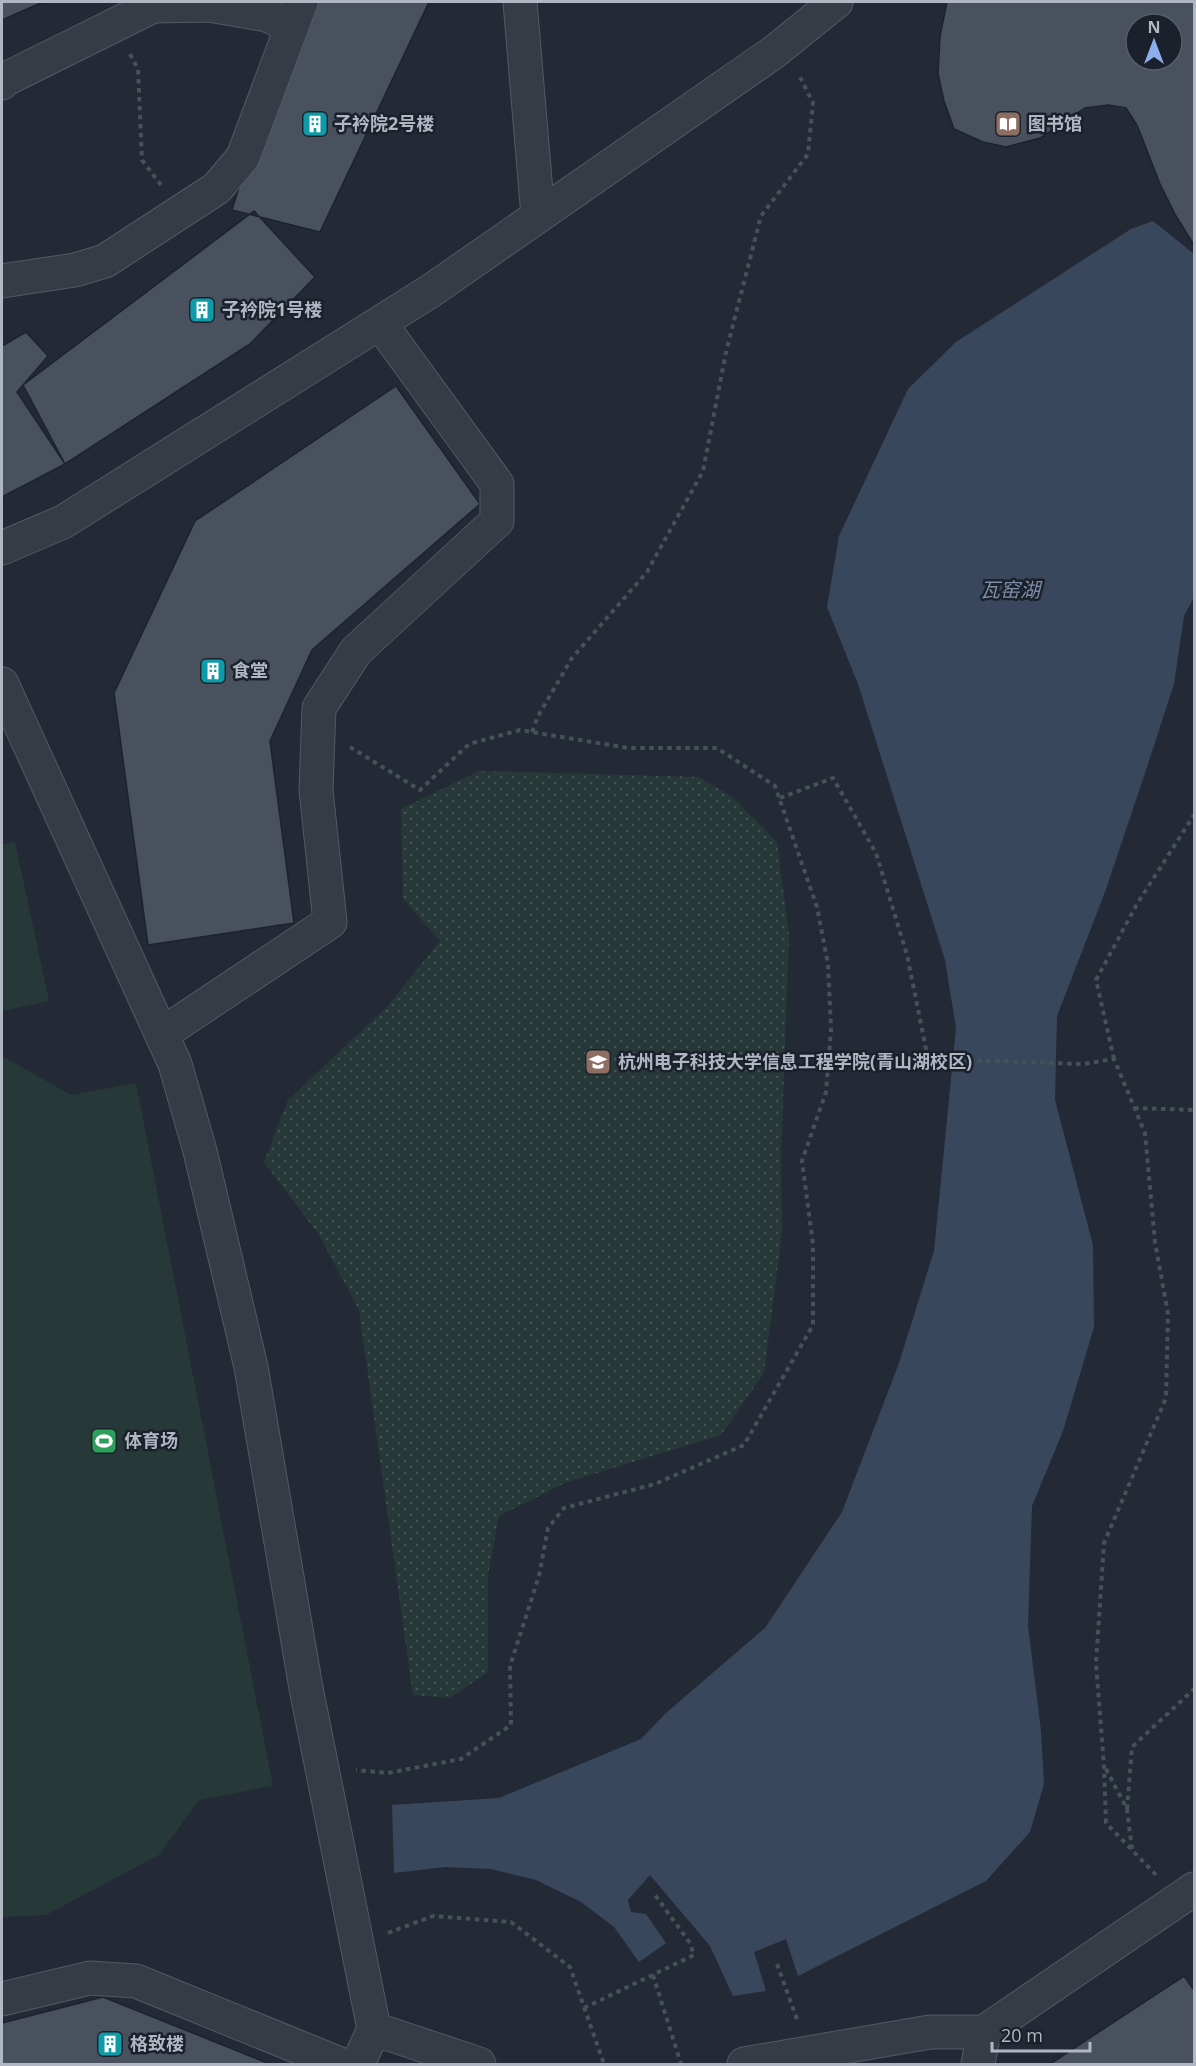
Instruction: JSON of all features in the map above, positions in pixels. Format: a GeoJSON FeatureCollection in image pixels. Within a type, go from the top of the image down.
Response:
{"type":"FeatureCollection","features":[{"type":"Feature","properties":{"kind":"street"},"geometry":{"type":"LineString","coordinates":[[519,2],[538,216]]}},
{"type":"Feature","properties":{"kind":"street"},"geometry":{"type":"LineString","coordinates":[[2,548],[63,522],[432,290],[783,44],[836,2]]}},
{"type":"Feature","properties":{"kind":"street"},"geometry":{"type":"LineString","coordinates":[[2,83],[153,6],[209,5],[267,15],[295,14],[243,157],[217,188],[105,261],[75,270],[2,281]]}},
{"type":"Feature","properties":{"kind":"street"},"geometry":{"type":"LineString","coordinates":[[162,1034],[330,922],[316,790],[319,708],[356,651],[496,521],[496,484],[380,323]]}},
{"type":"Feature","properties":{"kind":"street"},"geometry":{"type":"LineString","coordinates":[[2,684],[176,1064],[200,1151],[251,1366],[306,1688],[374,2029],[358,2064]]}},
{"type":"Feature","properties":{"kind":"street"},"geometry":{"type":"LineString","coordinates":[[744,2064],[800,2058],[930,2032],[984,2032],[1187,1894]]}},
{"type":"Feature","properties":{"kind":"street"},"geometry":{"type":"LineString","coordinates":[[2,1999],[90,1978],[136,1981],[340,2064]]}},
{"type":"Feature","properties":{"kind":"street"},"geometry":{"type":"LineString","coordinates":[[374,2029],[480,2064]]}},
{"type":"Feature","properties":{"kind":"street"},"geometry":{"type":"LineString","coordinates":[[978,2064],[984,2032]]}},
{"type":"Feature","properties":{"kind":"path"},"geometry":{"type":"LineString","coordinates":[[112,26],[138,69],[142,160],[180,212]]}},
{"type":"Feature","properties":{"kind":"path"},"geometry":{"type":"LineString","coordinates":[[532,732],[538,716],[572,658],[647,572],[703,471],[726,352],[761,216],[808,154],[813,103],[783,44]]}},
{"type":"Feature","properties":{"kind":"path"},"geometry":{"type":"LineString","coordinates":[[318,728],[420,790],[469,744],[520,730],[628,748],[717,748],[775,786],[780,798],[817,907],[828,964],[831,1030],[826,1092],[802,1161],[813,1244],[813,1325],[744,1445],[655,1484],[564,1508],[548,1528],[539,1576],[510,1666],[511,1725],[461,1759],[388,1773],[321,1767]]}},
{"type":"Feature","properties":{"kind":"path"},"geometry":{"type":"LineString","coordinates":[[780,798],[833,778],[876,854],[907,955],[928,1059],[1083,1064],[1114,1059]]}},
{"type":"Feature","properties":{"kind":"path"},"geometry":{"type":"LineString","coordinates":[[1187,1894],[1132,1849],[1106,1823],[1096,1663],[1104,1543],[1166,1398],[1168,1314],[1155,1242],[1145,1133],[1114,1059],[1096,980],[1137,904],[1194,815]]}},
{"type":"Feature","properties":{"kind":"path"},"geometry":{"type":"LineString","coordinates":[[1134,1108],[1194,1110]]}},
{"type":"Feature","properties":{"kind":"path"},"geometry":{"type":"LineString","coordinates":[[1132,1849],[1127,1809],[1132,1747],[1194,1689]]}},
{"type":"Feature","properties":{"kind":"path"},"geometry":{"type":"LineString","coordinates":[[1104,1766],[1127,1809]]}},
{"type":"Feature","properties":{"kind":"path"},"geometry":{"type":"LineString","coordinates":[[584,2008],[694,1955],[690,1943],[655,1895]]}},
{"type":"Feature","properties":{"kind":"path"},"geometry":{"type":"LineString","coordinates":[[357,1944],[433,1916],[511,1922],[570,1967],[604,2064]]}},
{"type":"Feature","properties":{"kind":"path"},"geometry":{"type":"LineString","coordinates":[[777,1964],[800,2058]]}},
{"type":"Feature","properties":{"kind":"path"},"geometry":{"type":"LineString","coordinates":[[653,1975],[681,2064]]}},
{"type":"Feature","properties":{"kind":"shaded area"},"geometry":{"type":"Polygon","coordinates":[[[479,771],[699,777],[732,797],[777,842],[789,935],[781,1156],[782,1232],[764,1373],[721,1435],[567,1482],[499,1516],[488,1574],[488,1672],[450,1698],[413,1695],[359,1310],[319,1235],[264,1162],[288,1100],[387,1007],[440,941],[403,899],[401,809],[479,771]]]}},
{"type":"Feature","properties":{"kind":"shaded area"},"geometry":{"type":"Polygon","coordinates":[[[15,842],[49,1001],[2,1011],[2,844],[15,842]]]}},
{"type":"Feature","properties":{"kind":"shaded area","name":"体育场"},"geometry":{"type":"Polygon","coordinates":[[[2,1056],[71,1095],[136,1083],[273,1786],[199,1800],[159,1855],[46,1915],[2,1917],[2,1056]]]}},
{"type":"Feature","properties":{"kind":"water","name":"瓦窑湖"},"geometry":{"type":"Polygon","coordinates":[[[1153,221],[1194,254],[1194,597],[1184,616],[1174,684],[1145,773],[1105,892],[1057,1016],[1055,1100],[1093,1245],[1094,1327],[1063,1431],[1032,1506],[1028,1626],[1041,1731],[1044,1784],[1030,1832],[986,1881],[798,1976],[786,1939],[754,1952],[766,1991],[733,1996],[710,1946],[650,1875],[628,1900],[631,1912],[646,1914],[666,1943],[639,1962],[614,1927],[581,1902],[536,1880],[491,1869],[445,1867],[394,1873],[392,1805],[499,1798],[641,1739],[666,1713],[765,1628],[842,1512],[899,1363],[934,1251],[956,1028],[945,960],[858,684],[827,607],[839,536],[908,389],[956,342],[1131,229],[1153,221]]]}},
{"type":"Feature","properties":{"kind":"building"},"geometry":{"type":"Polygon","coordinates":[[[2,2],[43,2],[2,20],[2,2]]]}},
{"type":"Feature","properties":{"kind":"building","name":"子衿院2号楼"},"geometry":{"type":"Polygon","coordinates":[[[313,2],[429,2],[320,232],[232,210],[286,38],[313,2]]]}},
{"type":"Feature","properties":{"kind":"building","name":"图书馆"},"geometry":{"type":"Polygon","coordinates":[[[947,2],[1194,2],[1194,245],[1160,184],[1137,125],[1126,108],[1108,105],[1085,108],[1040,138],[1006,147],[983,142],[954,129],[938,74],[940,36],[947,2]]]}},
{"type":"Feature","properties":{"kind":"building","name":"子衿院1号楼"},"geometry":{"type":"Polygon","coordinates":[[[254,211],[315,277],[250,344],[65,464],[23,385],[254,211]]]}},
{"type":"Feature","properties":{"kind":"building"},"geometry":{"type":"Polygon","coordinates":[[[26,332],[48,356],[17,392],[65,464],[2,497],[2,346],[26,332]]]}},
{"type":"Feature","properties":{"kind":"building","name":"食堂"},"geometry":{"type":"Polygon","coordinates":[[[396,386],[480,504],[312,650],[270,741],[294,923],[148,945],[114,693],[195,521],[396,386]]]}},
{"type":"Feature","properties":{"kind":"building"},"geometry":{"type":"Polygon","coordinates":[[[1184,1976],[1194,1990],[1194,2064],[1050,2064],[1184,1976]]]}},
{"type":"Feature","properties":{"kind":"building","name":"格致楼"},"geometry":{"type":"Polygon","coordinates":[[[103,1997],[270,2064],[2,2064],[2,2023],[103,1997]]]}},
{"type":"Feature","properties":{"kind":"place","name":"子衿院2号楼"},"geometry":{"type":"Point","coordinates":[315,124]}},
{"type":"Feature","properties":{"kind":"place","name":"图书馆"},"geometry":{"type":"Point","coordinates":[1008,124]}},
{"type":"Feature","properties":{"kind":"place","name":"子衿院1号楼"},"geometry":{"type":"Point","coordinates":[202,310]}},
{"type":"Feature","properties":{"kind":"place","name":"食堂"},"geometry":{"type":"Point","coordinates":[213,671]}},
{"type":"Feature","properties":{"kind":"place","name":"杭州电子科技大学信息工程学院(青山湖校区)"},"geometry":{"type":"Point","coordinates":[598,1062]}},
{"type":"Feature","properties":{"kind":"place","name":"体育场"},"geometry":{"type":"Point","coordinates":[104,1441]}},
{"type":"Feature","properties":{"kind":"place","name":"格致楼"},"geometry":{"type":"Point","coordinates":[110,2044]}}]}
